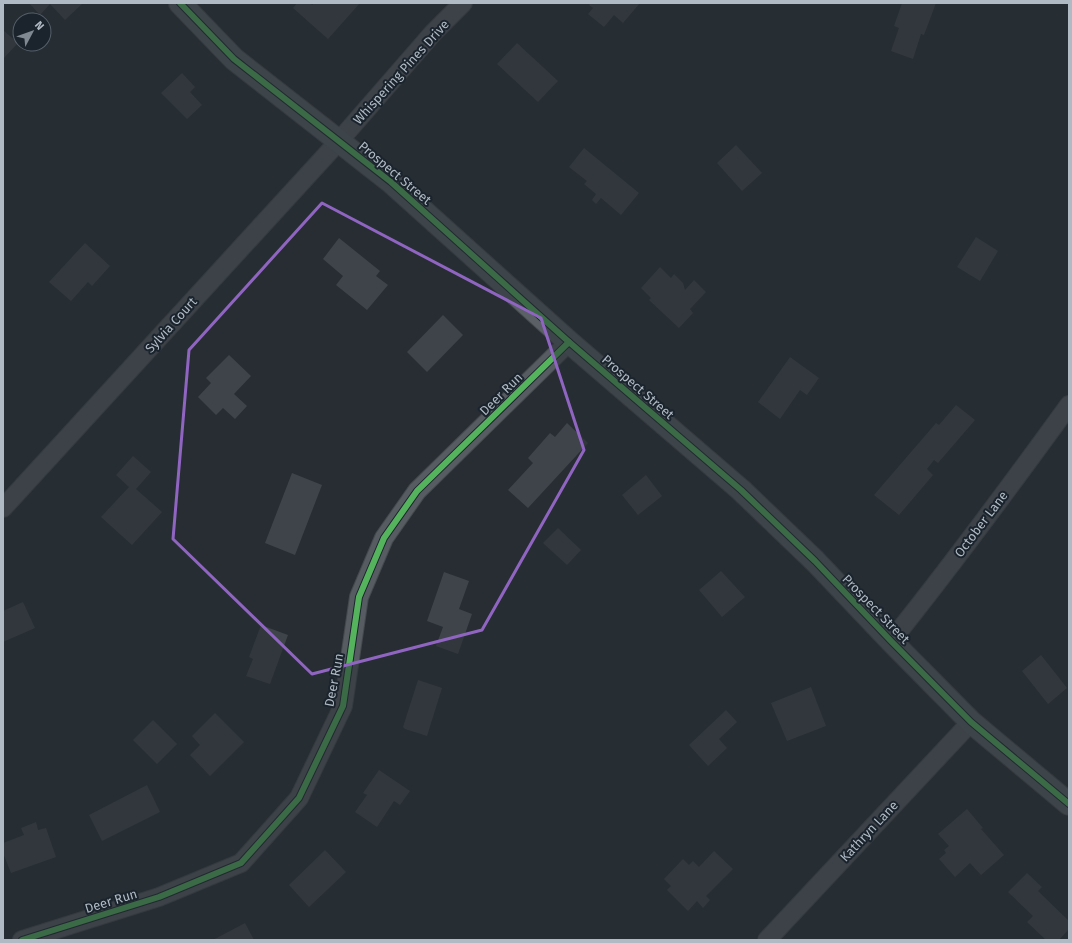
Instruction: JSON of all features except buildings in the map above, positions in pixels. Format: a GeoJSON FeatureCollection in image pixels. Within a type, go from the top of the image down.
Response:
{"type":"FeatureCollection","features":[{"type":"Feature","properties":{"kind":"street","name":"Prospect Street"},"geometry":{"type":"LineString","coordinates":[[180,3],[234,59],[391,182],[569,342],[741,490],[815,561],[971,722],[1069,804]]}},
{"type":"Feature","properties":{"kind":"street","name":"Whispering Pines Drive"},"geometry":{"type":"LineString","coordinates":[[339,141],[432,33],[464,3]]}},
{"type":"Feature","properties":{"kind":"street","name":"Sylvia Court"},"geometry":{"type":"LineString","coordinates":[[3,508],[339,141]]}},
{"type":"Feature","properties":{"kind":"street","name":"Deer Run"},"geometry":{"type":"LineString","coordinates":[[22,940],[159,897],[240,863],[299,798],[343,706],[359,597],[384,538],[417,491],[569,342]]}},
{"type":"Feature","properties":{"kind":"street","name":"October Lane"},"geometry":{"type":"LineString","coordinates":[[891,641],[1016,478],[1069,405]]}},
{"type":"Feature","properties":{"kind":"street","name":"Kathryn Lane"},"geometry":{"type":"LineString","coordinates":[[767,940],[971,722]]}},
{"type":"Feature","properties":{"kind":"highlighted area"},"geometry":{"type":"Polygon","coordinates":[[[322,203],[541,318],[584,450],[482,630],[312,674],[173,539],[189,350],[322,203]]]}},
{"type":"Feature","properties":{"kind":"cycle path"},"geometry":{"type":"LineString","coordinates":[[180,3],[234,59],[391,182],[569,342],[741,490],[815,561],[971,722],[1069,804]]}},
{"type":"Feature","properties":{"kind":"cycle path"},"geometry":{"type":"LineString","coordinates":[[22,940],[159,897],[241,863],[299,798],[343,706],[359,597],[384,538],[417,491],[569,342]]}}]}
